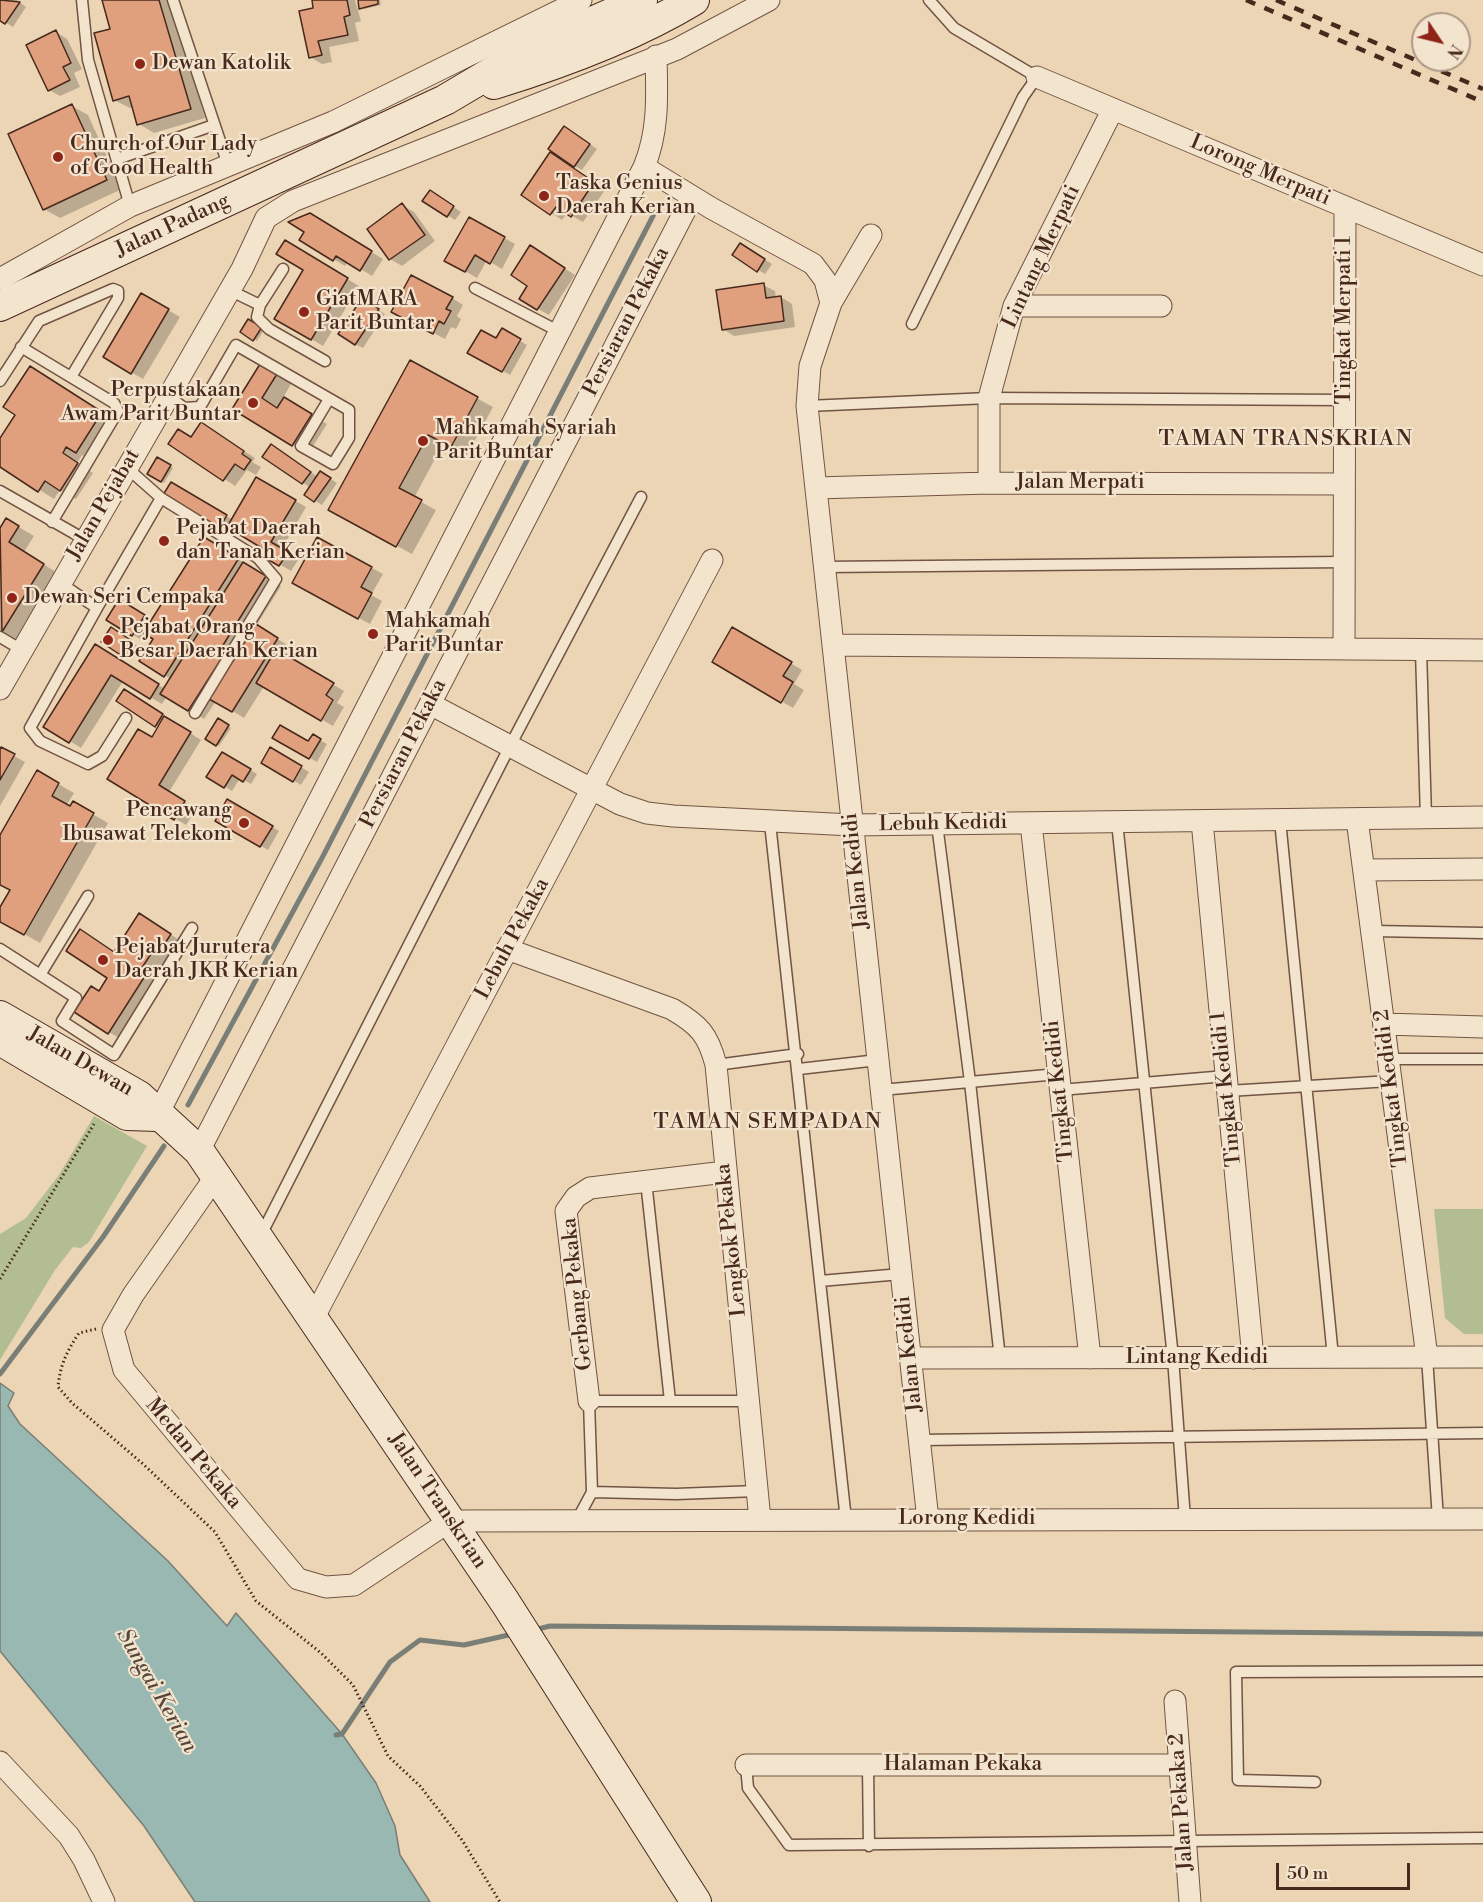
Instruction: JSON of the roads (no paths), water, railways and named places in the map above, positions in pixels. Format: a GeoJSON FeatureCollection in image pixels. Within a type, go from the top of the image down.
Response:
{"type":"FeatureCollection","features":[{"type":"Feature","properties":{"kind":"main road","name":"Jalan Padang"},"geometry":{"type":"LineString","coordinates":[[0,306],[445,100],[531,49],[642,0]]}},
{"type":"Feature","properties":{"kind":"main road","name":"Jalan Padang"},"geometry":{"type":"LineString","coordinates":[[445,100],[546,68],[671,14],[694,0]]}},
{"type":"Feature","properties":{"kind":"main road","name":"Jalan Dewan"},"geometry":{"type":"LineString","coordinates":[[0,1016],[139,1096],[158,1116]]}},
{"type":"Feature","properties":{"kind":"main road","name":"Jalan Dewan"},"geometry":{"type":"LineString","coordinates":[[0,1040],[127,1115],[158,1116]]}},
{"type":"Feature","properties":{"kind":"main road","name":"Jalan Transkrian"},"geometry":{"type":"LineString","coordinates":[[158,1116],[199,1151],[314,1319],[505,1602],[696,1902]]}},
{"type":"Feature","properties":{"kind":"street"},"geometry":{"type":"LineString","coordinates":[[0,279],[130,206],[333,122],[581,0]]}},
{"type":"Feature","properties":{"kind":"street"},"geometry":{"type":"LineString","coordinates":[[158,1116],[644,168],[654,145],[658,107],[656,56],[677,49],[770,0]]}},
{"type":"Feature","properties":{"kind":"street","name":"Jalan Pejabat"},"geometry":{"type":"LineString","coordinates":[[0,689],[84,539],[229,290],[266,218],[293,201],[656,56]]}},
{"type":"Feature","properties":{"kind":"street","name":"Lorong Merpati"},"geometry":{"type":"LineString","coordinates":[[1036,77],[1483,265]]}},
{"type":"Feature","properties":{"kind":"street","name":"Lintang Merpati"},"geometry":{"type":"LineString","coordinates":[[989,483],[989,398],[1014,306],[1113,109]]}},
{"type":"Feature","properties":{"kind":"street"},"geometry":{"type":"LineString","coordinates":[[644,168],[813,264],[825,280],[831,303]]}},
{"type":"Feature","properties":{"kind":"street","name":"Persiaran Pekaka"},"geometry":{"type":"LineString","coordinates":[[199,1151],[692,197]]}},
{"type":"Feature","properties":{"kind":"street","name":"Tingkat Merpati 1"},"geometry":{"type":"LineString","coordinates":[[1344,649],[1345,207]]}},
{"type":"Feature","properties":{"kind":"street","name":"Jalan Kedidi"},"geometry":{"type":"LineString","coordinates":[[871,236],[831,303],[826,325],[810,366],[807,406],[928,1520]]}},
{"type":"Feature","properties":{"kind":"street"},"geometry":{"type":"LineString","coordinates":[[1014,306],[1161,306]]}},
{"type":"Feature","properties":{"kind":"street","name":"Jalan Merpati"},"geometry":{"type":"LineString","coordinates":[[816,488],[989,483],[1344,484]]}},
{"type":"Feature","properties":{"kind":"street","name":"Lebuh Pekaka"},"geometry":{"type":"LineString","coordinates":[[314,1319],[712,560]]}},
{"type":"Feature","properties":{"kind":"street"},"geometry":{"type":"LineString","coordinates":[[833,645],[1483,650]]}},
{"type":"Feature","properties":{"kind":"street","name":"Lebuh Kedidi"},"geometry":{"type":"LineString","coordinates":[[430,704],[591,790],[620,804],[647,813],[770,823],[852,825],[1483,817]]}},
{"type":"Feature","properties":{"kind":"street","name":"Tingkat Kedidi 2"},"geometry":{"type":"LineString","coordinates":[[1357,819],[1366,870],[1390,1081],[1427,1357]]}},
{"type":"Feature","properties":{"kind":"street","name":"Tingkat Kedidi 1"},"geometry":{"type":"LineString","coordinates":[[1202,821],[1253,1358]]}},
{"type":"Feature","properties":{"kind":"street","name":"Tingkat Kedidi"},"geometry":{"type":"LineString","coordinates":[[1031,823],[1090,1358]]}},
{"type":"Feature","properties":{"kind":"street"},"geometry":{"type":"LineString","coordinates":[[1366,870],[1483,869]]}},
{"type":"Feature","properties":{"kind":"street","name":"Lengkok Pekaka"},"geometry":{"type":"LineString","coordinates":[[507,949],[672,1009],[694,1022],[710,1042],[716,1065],[724,1172],[760,1520]]}},
{"type":"Feature","properties":{"kind":"street"},"geometry":{"type":"LineString","coordinates":[[1384,1024],[1483,1027]]}},
{"type":"Feature","properties":{"kind":"street","name":"Gerbang Pekaka"},"geometry":{"type":"LineString","coordinates":[[589,1401],[566,1211],[576,1197],[590,1188],[724,1172]]}},
{"type":"Feature","properties":{"kind":"street","name":"Medan Pekaka"},"geometry":{"type":"LineString","coordinates":[[216,1176],[133,1295],[113,1330],[124,1370],[298,1579],[326,1587],[354,1584],[450,1521]]}},
{"type":"Feature","properties":{"kind":"street","name":"Lintang Kedidi"},"geometry":{"type":"LineString","coordinates":[[911,1358],[1483,1357]]}},
{"type":"Feature","properties":{"kind":"street","name":"Lorong Kedidi"},"geometry":{"type":"LineString","coordinates":[[450,1521],[1483,1519]]}},
{"type":"Feature","properties":{"kind":"street","name":"Jalan Pekaka 2"},"geometry":{"type":"LineString","coordinates":[[1175,1701],[1190,1902]]}},
{"type":"Feature","properties":{"kind":"street"},"geometry":{"type":"LineString","coordinates":[[0,1762],[69,1836],[84,1860],[104,1902]]}},
{"type":"Feature","properties":{"kind":"street","name":"Halaman Pekaka"},"geometry":{"type":"LineString","coordinates":[[746,1765],[1180,1766]]}},
{"type":"Feature","properties":{"kind":"lane"},"geometry":{"type":"LineString","coordinates":[[82,0],[88,60],[130,206]]}},
{"type":"Feature","properties":{"kind":"lane"},"geometry":{"type":"LineString","coordinates":[[173,0],[228,165]]}},
{"type":"Feature","properties":{"kind":"lane"},"geometry":{"type":"LineString","coordinates":[[912,324],[1023,97],[1036,77],[954,28],[929,0]]}},
{"type":"Feature","properties":{"kind":"lane"},"geometry":{"type":"LineString","coordinates":[[117,159],[214,125]]}},
{"type":"Feature","properties":{"kind":"lane"},"geometry":{"type":"LineString","coordinates":[[283,269],[260,305],[257,317],[268,329],[325,361]]}},
{"type":"Feature","properties":{"kind":"lane"},"geometry":{"type":"LineString","coordinates":[[475,288],[560,332]]}},
{"type":"Feature","properties":{"kind":"lane"},"geometry":{"type":"LineString","coordinates":[[229,290],[260,305]]}},
{"type":"Feature","properties":{"kind":"lane"},"geometry":{"type":"LineString","coordinates":[[0,381],[39,321],[109,291],[118,291],[118,298],[71,377]]}},
{"type":"Feature","properties":{"kind":"lane"},"geometry":{"type":"LineString","coordinates":[[167,395],[184,408],[200,407],[236,345],[349,410],[349,438],[333,464],[301,447],[329,399]]}},
{"type":"Feature","properties":{"kind":"lane"},"geometry":{"type":"LineString","coordinates":[[21,347],[114,403],[118,411],[52,522]]}},
{"type":"Feature","properties":{"kind":"lane"},"geometry":{"type":"LineString","coordinates":[[807,406],[989,398],[1344,400]]}},
{"type":"Feature","properties":{"kind":"lane"},"geometry":{"type":"LineString","coordinates":[[126,466],[161,498],[258,558],[276,579],[195,713]]}},
{"type":"Feature","properties":{"kind":"lane"},"geometry":{"type":"LineString","coordinates":[[0,491],[84,539]]}},
{"type":"Feature","properties":{"kind":"lane"},"geometry":{"type":"LineString","coordinates":[[259,1239],[510,746],[641,497]]}},
{"type":"Feature","properties":{"kind":"lane"},"geometry":{"type":"LineString","coordinates":[[126,718],[102,756],[88,764],[40,741],[30,728],[161,498]]}},
{"type":"Feature","properties":{"kind":"lane"},"geometry":{"type":"LineString","coordinates":[[824,567],[1344,562]]}},
{"type":"Feature","properties":{"kind":"lane"},"geometry":{"type":"LineString","coordinates":[[60,583],[97,608]]}},
{"type":"Feature","properties":{"kind":"lane"},"geometry":{"type":"LineString","coordinates":[[0,637],[22,650]]}},
{"type":"Feature","properties":{"kind":"lane"},"geometry":{"type":"LineString","coordinates":[[1421,650],[1426,818]]}},
{"type":"Feature","properties":{"kind":"lane"},"geometry":{"type":"LineString","coordinates":[[1280,820],[1334,1357]]}},
{"type":"Feature","properties":{"kind":"lane"},"geometry":{"type":"LineString","coordinates":[[1117,822],[1173,1358],[1185,1519]]}},
{"type":"Feature","properties":{"kind":"lane"},"geometry":{"type":"LineString","coordinates":[[770,823],[798,1054],[846,1520]]}},
{"type":"Feature","properties":{"kind":"lane"},"geometry":{"type":"LineString","coordinates":[[937,824],[970,1082],[1000,1359]]}},
{"type":"Feature","properties":{"kind":"lane"},"geometry":{"type":"LineString","coordinates":[[40,975],[88,896]]}},
{"type":"Feature","properties":{"kind":"lane"},"geometry":{"type":"LineString","coordinates":[[0,949],[76,998],[62,1021],[114,1055],[192,927]]}},
{"type":"Feature","properties":{"kind":"lane"},"geometry":{"type":"LineString","coordinates":[[1373,931],[1483,933]]}},
{"type":"Feature","properties":{"kind":"lane"},"geometry":{"type":"LineString","coordinates":[[716,1065],[798,1054]]}},
{"type":"Feature","properties":{"kind":"lane"},"geometry":{"type":"LineString","coordinates":[[1388,1059],[1483,1059]]}},
{"type":"Feature","properties":{"kind":"lane"},"geometry":{"type":"LineString","coordinates":[[799,1069],[878,1060]]}},
{"type":"Feature","properties":{"kind":"lane"},"geometry":{"type":"LineString","coordinates":[[881,1090],[970,1082],[1227,1083],[1307,1086],[1390,1081]]}},
{"type":"Feature","properties":{"kind":"lane"},"geometry":{"type":"LineString","coordinates":[[646,1181],[670,1401]]}},
{"type":"Feature","properties":{"kind":"lane"},"geometry":{"type":"LineString","coordinates":[[820,1281],[901,1274]]}},
{"type":"Feature","properties":{"kind":"lane"},"geometry":{"type":"LineString","coordinates":[[1427,1357],[1438,1519]]}},
{"type":"Feature","properties":{"kind":"lane"},"geometry":{"type":"LineString","coordinates":[[577,1520],[592,1492],[589,1401],[748,1401]]}},
{"type":"Feature","properties":{"kind":"lane"},"geometry":{"type":"LineString","coordinates":[[920,1440],[1483,1432]]}},
{"type":"Feature","properties":{"kind":"lane"},"geometry":{"type":"LineString","coordinates":[[592,1492],[676,1494],[757,1491]]}},
{"type":"Feature","properties":{"kind":"lane"},"geometry":{"type":"LineString","coordinates":[[1315,1782],[1238,1780],[1236,1672],[1483,1671]]}},
{"type":"Feature","properties":{"kind":"lane"},"geometry":{"type":"LineString","coordinates":[[746,1765],[747,1788],[789,1845],[869,1846],[1483,1838]]}},
{"type":"Feature","properties":{"kind":"lane"},"geometry":{"type":"LineString","coordinates":[[868,1765],[869,1846]]}},
{"type":"Feature","properties":{"kind":"water","name":"Sungai Kerian"},"geometry":{"type":"Polygon","coordinates":[[[0,1383],[14,1393],[8,1406],[20,1424],[168,1561],[227,1626],[236,1613],[342,1734],[376,1783],[395,1826],[400,1855],[430,1902],[195,1902],[144,1826],[0,1651],[0,1383]]]}},
{"type":"Feature","properties":{"kind":"waterway"},"geometry":{"type":"LineString","coordinates":[[188,1105],[322,858],[654,214]]}},
{"type":"Feature","properties":{"kind":"waterway"},"geometry":{"type":"LineString","coordinates":[[0,1374],[103,1237],[164,1146]]}},
{"type":"Feature","properties":{"kind":"waterway"},"geometry":{"type":"LineString","coordinates":[[534,1630],[550,1626],[1483,1634]]}},
{"type":"Feature","properties":{"kind":"waterway"},"geometry":{"type":"LineString","coordinates":[[336,1735],[342,1734],[390,1662],[420,1640],[464,1645],[513,1634]]}},
{"type":"Feature","properties":{"kind":"railway"},"geometry":{"type":"LineString","coordinates":[[1246,0],[1483,102]]}},
{"type":"Feature","properties":{"kind":"railway"},"geometry":{"type":"LineString","coordinates":[[1276,0],[1483,89]]}},
{"type":"Feature","properties":{"kind":"place","name":"Dewan Katolik"},"geometry":{"type":"Point","coordinates":[140,64]}},
{"type":"Feature","properties":{"kind":"place","name":"Church of Our Lady of Good Health"},"geometry":{"type":"Point","coordinates":[58,157]}},
{"type":"Feature","properties":{"kind":"place","name":"Taska Genius Daerah Kerian"},"geometry":{"type":"Point","coordinates":[544,196]}},
{"type":"Feature","properties":{"kind":"place","name":"GiatMARA Parit Buntar"},"geometry":{"type":"Point","coordinates":[304,312]}},
{"type":"Feature","properties":{"kind":"place","name":"Perpustakaan Awam Parit Buntar"},"geometry":{"type":"Point","coordinates":[253,403]}},
{"type":"Feature","properties":{"kind":"place","name":"Mahkamah Syariah Parit Buntar"},"geometry":{"type":"Point","coordinates":[423,441]}},
{"type":"Feature","properties":{"kind":"place","name":"Pejabat Daerah dan Tanah Kerian"},"geometry":{"type":"Point","coordinates":[164,541]}},
{"type":"Feature","properties":{"kind":"place","name":"Dewan Seri Cempaka"},"geometry":{"type":"Point","coordinates":[12,598]}},
{"type":"Feature","properties":{"kind":"place","name":"Mahkamah Parit Buntar"},"geometry":{"type":"Point","coordinates":[373,634]}},
{"type":"Feature","properties":{"kind":"place","name":"Pejabat Orang Besar Daerah Kerian"},"geometry":{"type":"Point","coordinates":[108,640]}},
{"type":"Feature","properties":{"kind":"place","name":"Pencawang Ibusawat Telekom"},"geometry":{"type":"Point","coordinates":[244,823]}},
{"type":"Feature","properties":{"kind":"place","name":"Pejabat Jurutera Daerah JKR Kerian"},"geometry":{"type":"Point","coordinates":[103,960]}},
{"type":"Feature","properties":{"kind":"district","name":"TAMAN TRANSKRIAN"},"geometry":{"type":"Point","coordinates":[1286,440]}},
{"type":"Feature","properties":{"kind":"district","name":"TAMAN SEMPADAN"},"geometry":{"type":"Point","coordinates":[768,1123]}}]}
